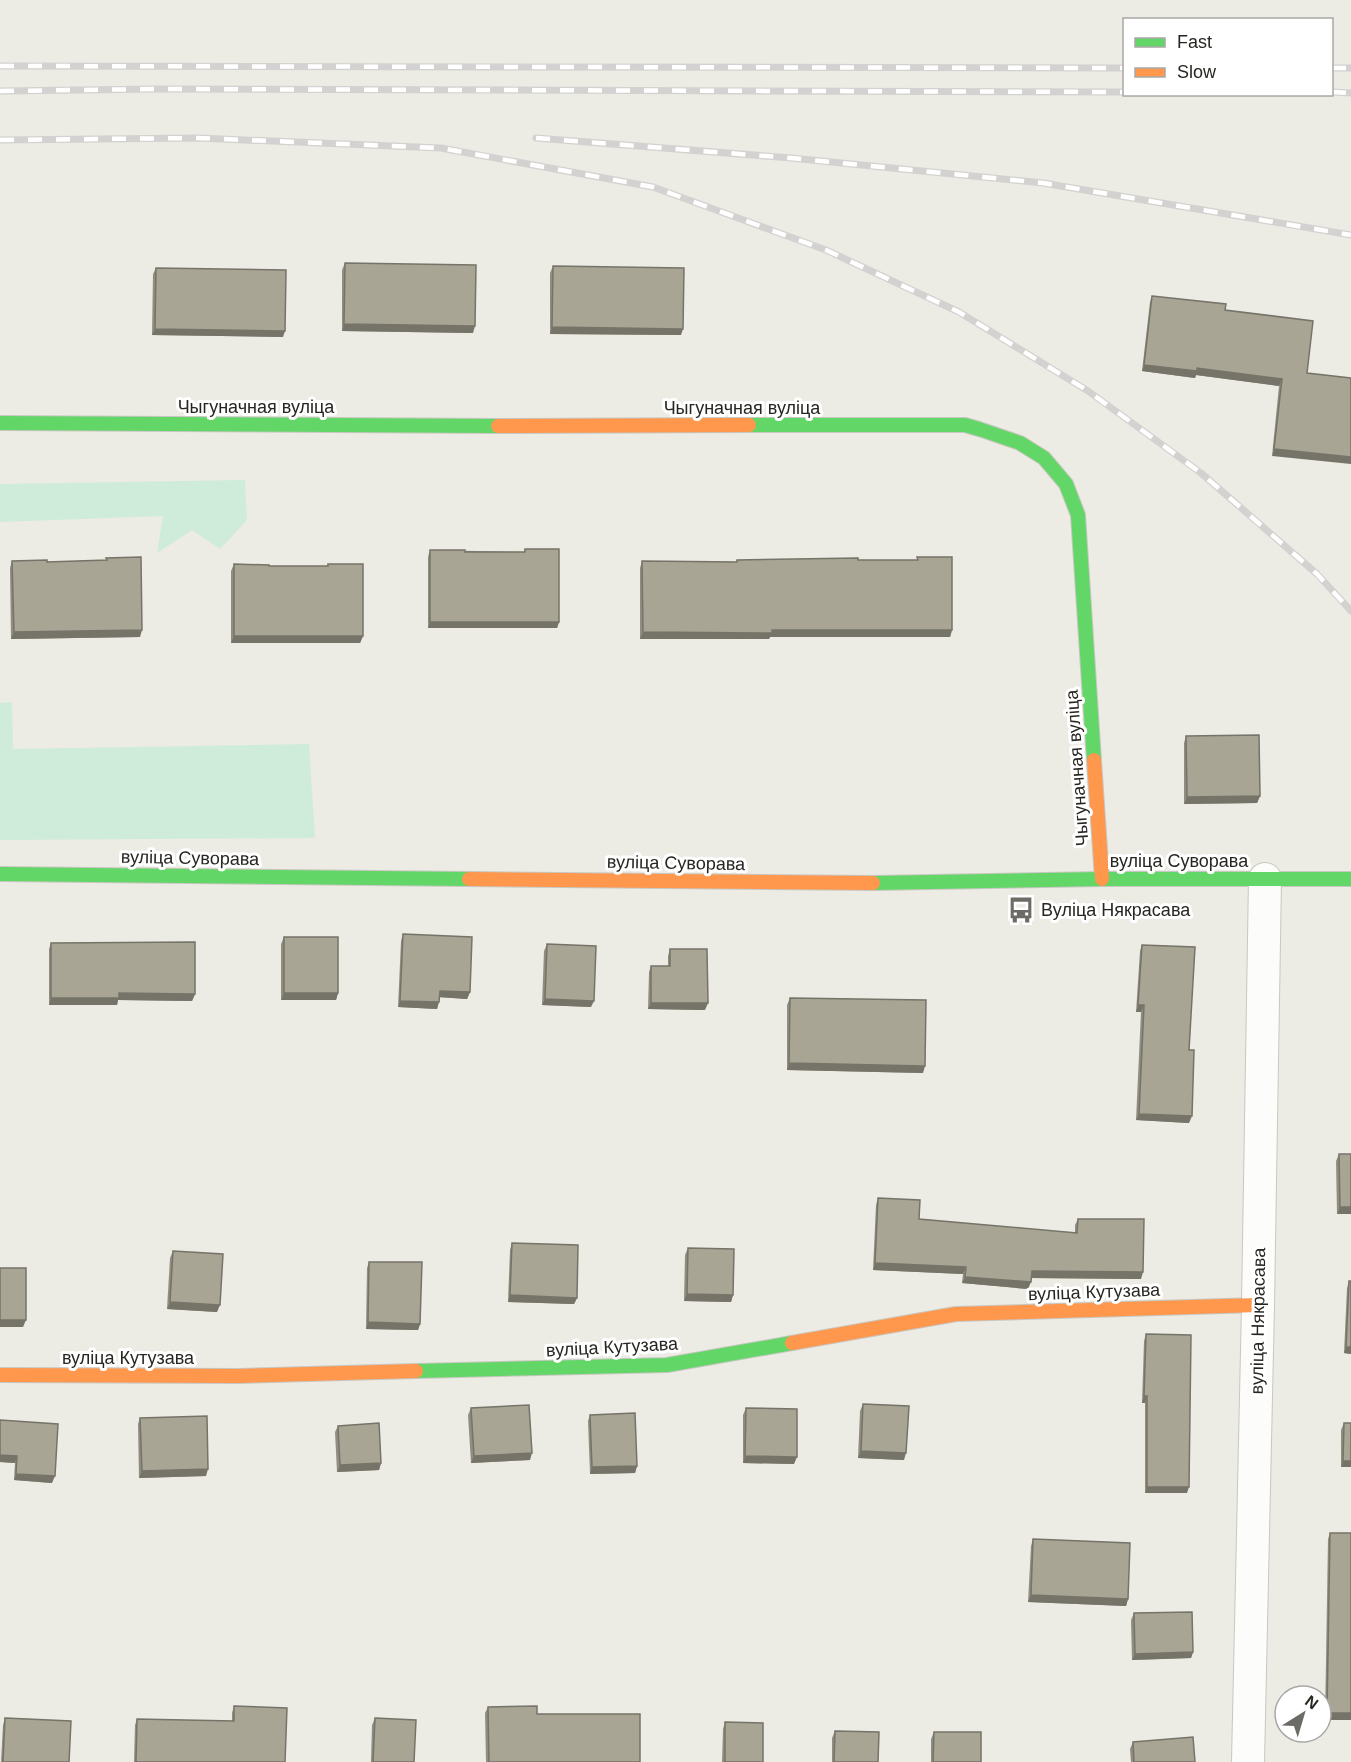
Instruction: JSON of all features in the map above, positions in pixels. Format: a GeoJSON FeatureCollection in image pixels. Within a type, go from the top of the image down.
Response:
{"type":"FeatureCollection","features":[{"type":"Feature","properties":{"kind":"street","name":"Чыгуначная вуліца"},"geometry":{"type":"LineString","coordinates":[[0,423],[397,426],[965,425],[1005,435],[1039,454],[1065,481],[1078,515],[1102,879]]}},
{"type":"Feature","properties":{"kind":"street","name":"вуліца Суворава"},"geometry":{"type":"LineString","coordinates":[[0,874],[898,884],[1102,879],[1351,879]]}},
{"type":"Feature","properties":{"kind":"street","name":"вуліца Някрасава"},"geometry":{"type":"LineString","coordinates":[[1248,1762],[1265,879]]}},
{"type":"Feature","properties":{"kind":"street","name":"вуліца Кутузава"},"geometry":{"type":"LineString","coordinates":[[0,1375],[239,1376],[668,1365],[956,1314],[1258,1305]]}},
{"type":"Feature","properties":{"kind":"green space"},"geometry":{"type":"Polygon","coordinates":[[[245,480],[247,520],[220,549],[192,530],[157,553],[163,516],[0,522],[0,484],[245,480]]]}},
{"type":"Feature","properties":{"kind":"green space"},"geometry":{"type":"Polygon","coordinates":[[[12,702],[13,749],[309,744],[315,838],[0,840],[0,703],[12,702]]]}},
{"type":"Feature","properties":{"kind":"building"},"geometry":{"type":"Polygon","coordinates":[[[345,263],[476,265],[475,326],[344,324],[345,263]]]}},
{"type":"Feature","properties":{"kind":"building"},"geometry":{"type":"Polygon","coordinates":[[[553,266],[684,268],[683,329],[552,327],[553,266]]]}},
{"type":"Feature","properties":{"kind":"building"},"geometry":{"type":"Polygon","coordinates":[[[156,268],[286,270],[285,331],[155,329],[156,268]]]}},
{"type":"Feature","properties":{"kind":"building"},"geometry":{"type":"Polygon","coordinates":[[[1152,296],[1226,304],[1225,310],[1313,321],[1307,373],[1351,378],[1351,457],[1274,449],[1282,379],[1197,368],[1197,371],[1144,365],[1152,296]]]}},
{"type":"Feature","properties":{"kind":"building"},"geometry":{"type":"Polygon","coordinates":[[[525,549],[559,549],[559,622],[430,622],[430,550],[525,552],[525,549]]]}},
{"type":"Feature","properties":{"kind":"building"},"geometry":{"type":"Polygon","coordinates":[[[141,557],[142,630],[14,632],[12,561],[47,560],[47,562],[141,557]]]}},
{"type":"Feature","properties":{"kind":"building"},"geometry":{"type":"Polygon","coordinates":[[[917,557],[952,557],[952,630],[772,630],[772,633],[643,632],[642,561],[737,562],[737,560],[858,558],[858,560],[918,560],[917,557]]]}},
{"type":"Feature","properties":{"kind":"building"},"geometry":{"type":"Polygon","coordinates":[[[234,564],[328,566],[328,564],[363,564],[363,636],[234,636],[234,564]]]}},
{"type":"Feature","properties":{"kind":"building"},"geometry":{"type":"Polygon","coordinates":[[[1259,735],[1260,796],[1187,797],[1186,736],[1259,735]]]}},
{"type":"Feature","properties":{"kind":"building"},"geometry":{"type":"Polygon","coordinates":[[[403,934],[472,937],[470,992],[440,991],[439,1002],[400,1001],[403,934]]]}},
{"type":"Feature","properties":{"kind":"building"},"geometry":{"type":"Polygon","coordinates":[[[284,937],[338,937],[338,993],[284,993],[284,937]]]}},
{"type":"Feature","properties":{"kind":"building"},"geometry":{"type":"Polygon","coordinates":[[[195,942],[195,994],[119,993],[119,998],[51,998],[51,943],[195,942]]]}},
{"type":"Feature","properties":{"kind":"building"},"geometry":{"type":"Polygon","coordinates":[[[547,944],[596,946],[594,1001],[545,999],[547,944]]]}},
{"type":"Feature","properties":{"kind":"building"},"geometry":{"type":"Polygon","coordinates":[[[1142,945],[1195,947],[1189,1050],[1194,1050],[1192,1116],[1139,1114],[1144,1005],[1138,1005],[1142,945]]]}},
{"type":"Feature","properties":{"kind":"building"},"geometry":{"type":"Polygon","coordinates":[[[670,949],[707,949],[708,1003],[651,1003],[651,966],[670,966],[670,949]]]}},
{"type":"Feature","properties":{"kind":"building"},"geometry":{"type":"Polygon","coordinates":[[[790,998],[926,1000],[925,1066],[789,1063],[790,998]]]}},
{"type":"Feature","properties":{"kind":"building"},"geometry":{"type":"Polygon","coordinates":[[[1339,1154],[1351,1154],[1351,1207],[1340,1207],[1339,1154]]]}},
{"type":"Feature","properties":{"kind":"building"},"geometry":{"type":"Polygon","coordinates":[[[878,1198],[920,1200],[919,1219],[1077,1233],[1078,1219],[1144,1219],[1143,1272],[1032,1271],[1031,1282],[965,1277],[966,1267],[875,1263],[878,1198]]]}},
{"type":"Feature","properties":{"kind":"building"},"geometry":{"type":"Polygon","coordinates":[[[512,1243],[578,1245],[577,1298],[510,1295],[512,1243]]]}},
{"type":"Feature","properties":{"kind":"building"},"geometry":{"type":"Polygon","coordinates":[[[688,1248],[734,1249],[733,1295],[687,1294],[688,1248]]]}},
{"type":"Feature","properties":{"kind":"building"},"geometry":{"type":"Polygon","coordinates":[[[173,1251],[223,1254],[220,1305],[170,1302],[173,1251]]]}},
{"type":"Feature","properties":{"kind":"building"},"geometry":{"type":"Polygon","coordinates":[[[369,1262],[422,1262],[420,1324],[368,1322],[369,1262]]]}},
{"type":"Feature","properties":{"kind":"building"},"geometry":{"type":"Polygon","coordinates":[[[0,1268],[26,1268],[26,1320],[0,1320],[0,1268]]]}},
{"type":"Feature","properties":{"kind":"building"},"geometry":{"type":"Polygon","coordinates":[[[1349,1281],[1351,1281],[1351,1347],[1346,1347],[1349,1281]]]}},
{"type":"Feature","properties":{"kind":"building"},"geometry":{"type":"Polygon","coordinates":[[[1146,1334],[1191,1335],[1189,1487],[1147,1487],[1147,1396],[1144,1396],[1146,1334]]]}},
{"type":"Feature","properties":{"kind":"building"},"geometry":{"type":"Polygon","coordinates":[[[863,1404],[909,1406],[906,1453],[861,1451],[863,1404]]]}},
{"type":"Feature","properties":{"kind":"building"},"geometry":{"type":"Polygon","coordinates":[[[529,1405],[532,1453],[474,1456],[471,1408],[529,1405]]]}},
{"type":"Feature","properties":{"kind":"building"},"geometry":{"type":"Polygon","coordinates":[[[746,1408],[797,1409],[797,1457],[745,1456],[746,1408]]]}},
{"type":"Feature","properties":{"kind":"building"},"geometry":{"type":"Polygon","coordinates":[[[635,1413],[637,1466],[592,1467],[590,1415],[635,1413]]]}},
{"type":"Feature","properties":{"kind":"building"},"geometry":{"type":"Polygon","coordinates":[[[207,1416],[208,1469],[142,1471],[140,1418],[207,1416]]]}},
{"type":"Feature","properties":{"kind":"building"},"geometry":{"type":"Polygon","coordinates":[[[0,1420],[58,1424],[55,1476],[16,1474],[17,1456],[0,1455],[0,1420]]]}},
{"type":"Feature","properties":{"kind":"building"},"geometry":{"type":"Polygon","coordinates":[[[379,1423],[381,1463],[340,1465],[338,1426],[379,1423]]]}},
{"type":"Feature","properties":{"kind":"building"},"geometry":{"type":"Polygon","coordinates":[[[1344,1423],[1351,1423],[1351,1461],[1343,1461],[1344,1423]]]}},
{"type":"Feature","properties":{"kind":"building"},"geometry":{"type":"Polygon","coordinates":[[[1330,1533],[1351,1533],[1351,1713],[1333,1713],[1333,1684],[1327,1684],[1330,1533]]]}},
{"type":"Feature","properties":{"kind":"building"},"geometry":{"type":"Polygon","coordinates":[[[1033,1539],[1130,1543],[1128,1599],[1031,1595],[1033,1539]]]}},
{"type":"Feature","properties":{"kind":"building"},"geometry":{"type":"Polygon","coordinates":[[[1192,1612],[1193,1652],[1135,1654],[1134,1613],[1192,1612]]]}},
{"type":"Feature","properties":{"kind":"building"},"geometry":{"type":"Polygon","coordinates":[[[234,1706],[287,1708],[285,1762],[136,1762],[137,1719],[234,1721],[234,1706]]]}},
{"type":"Feature","properties":{"kind":"building"},"geometry":{"type":"Polygon","coordinates":[[[537,1706],[537,1714],[640,1714],[640,1762],[489,1762],[488,1707],[537,1706]]]}},
{"type":"Feature","properties":{"kind":"building"},"geometry":{"type":"Polygon","coordinates":[[[5,1718],[71,1721],[69,1762],[3,1762],[5,1718]]]}},
{"type":"Feature","properties":{"kind":"building"},"geometry":{"type":"Polygon","coordinates":[[[375,1718],[416,1720],[414,1762],[373,1762],[375,1718]]]}},
{"type":"Feature","properties":{"kind":"building"},"geometry":{"type":"Polygon","coordinates":[[[725,1722],[763,1723],[763,1762],[725,1762],[725,1722]]]}},
{"type":"Feature","properties":{"kind":"building"},"geometry":{"type":"Polygon","coordinates":[[[835,1731],[879,1732],[878,1762],[834,1762],[835,1731]]]}},
{"type":"Feature","properties":{"kind":"building"},"geometry":{"type":"Polygon","coordinates":[[[934,1732],[981,1732],[981,1762],[933,1762],[934,1732]]]}},
{"type":"Feature","properties":{"kind":"building"},"geometry":{"type":"Polygon","coordinates":[[[1193,1737],[1195,1762],[1134,1762],[1133,1742],[1193,1737]]]}},
{"type":"Feature","properties":{"kind":"railway"},"geometry":{"type":"LineString","coordinates":[[0,66],[1123,68]]}},
{"type":"Feature","properties":{"kind":"railway"},"geometry":{"type":"LineString","coordinates":[[1333,68],[1351,68]]}},
{"type":"Feature","properties":{"kind":"railway"},"geometry":{"type":"LineString","coordinates":[[0,91],[158,89],[1123,92]]}},
{"type":"Feature","properties":{"kind":"railway"},"geometry":{"type":"LineString","coordinates":[[1333,92],[1351,93]]}},
{"type":"Feature","properties":{"kind":"railway"},"geometry":{"type":"LineString","coordinates":[[0,140],[198,138],[441,148],[653,187],[826,250],[959,312],[1088,391],[1201,473],[1317,574],[1351,611]]}},
{"type":"Feature","properties":{"kind":"railway"},"geometry":{"type":"LineString","coordinates":[[536,138],[791,158],[1043,183],[1351,235]]}},
{"type":"Feature","properties":{"kind":"traffic: fast"},"geometry":{"type":"LineString","coordinates":[[0,423],[498,426]]}},
{"type":"Feature","properties":{"kind":"traffic: fast"},"geometry":{"type":"LineString","coordinates":[[749,425],[965,425],[1020,443],[1044,458],[1066,484],[1078,515],[1094,760]]}},
{"type":"Feature","properties":{"kind":"traffic: fast"},"geometry":{"type":"LineString","coordinates":[[0,874],[469,879]]}},
{"type":"Feature","properties":{"kind":"traffic: fast"},"geometry":{"type":"LineString","coordinates":[[873,883],[1102,879],[1351,879]]}},
{"type":"Feature","properties":{"kind":"traffic: fast"},"geometry":{"type":"LineString","coordinates":[[416,1371],[667,1365],[792,1343]]}},
{"type":"Feature","properties":{"kind":"traffic: slow"},"geometry":{"type":"LineString","coordinates":[[498,426],[749,425]]}},
{"type":"Feature","properties":{"kind":"traffic: slow"},"geometry":{"type":"LineString","coordinates":[[1094,760],[1102,879]]}},
{"type":"Feature","properties":{"kind":"traffic: slow"},"geometry":{"type":"LineString","coordinates":[[469,879],[873,883]]}},
{"type":"Feature","properties":{"kind":"traffic: slow"},"geometry":{"type":"LineString","coordinates":[[792,1343],[956,1314],[1258,1305]]}},
{"type":"Feature","properties":{"kind":"traffic: slow"},"geometry":{"type":"LineString","coordinates":[[0,1375],[239,1376],[416,1371]]}},
{"type":"Feature","properties":{"kind":"place","name":"Вуліца Някрасава"},"geometry":{"type":"Point","coordinates":[1021,910]}}]}
